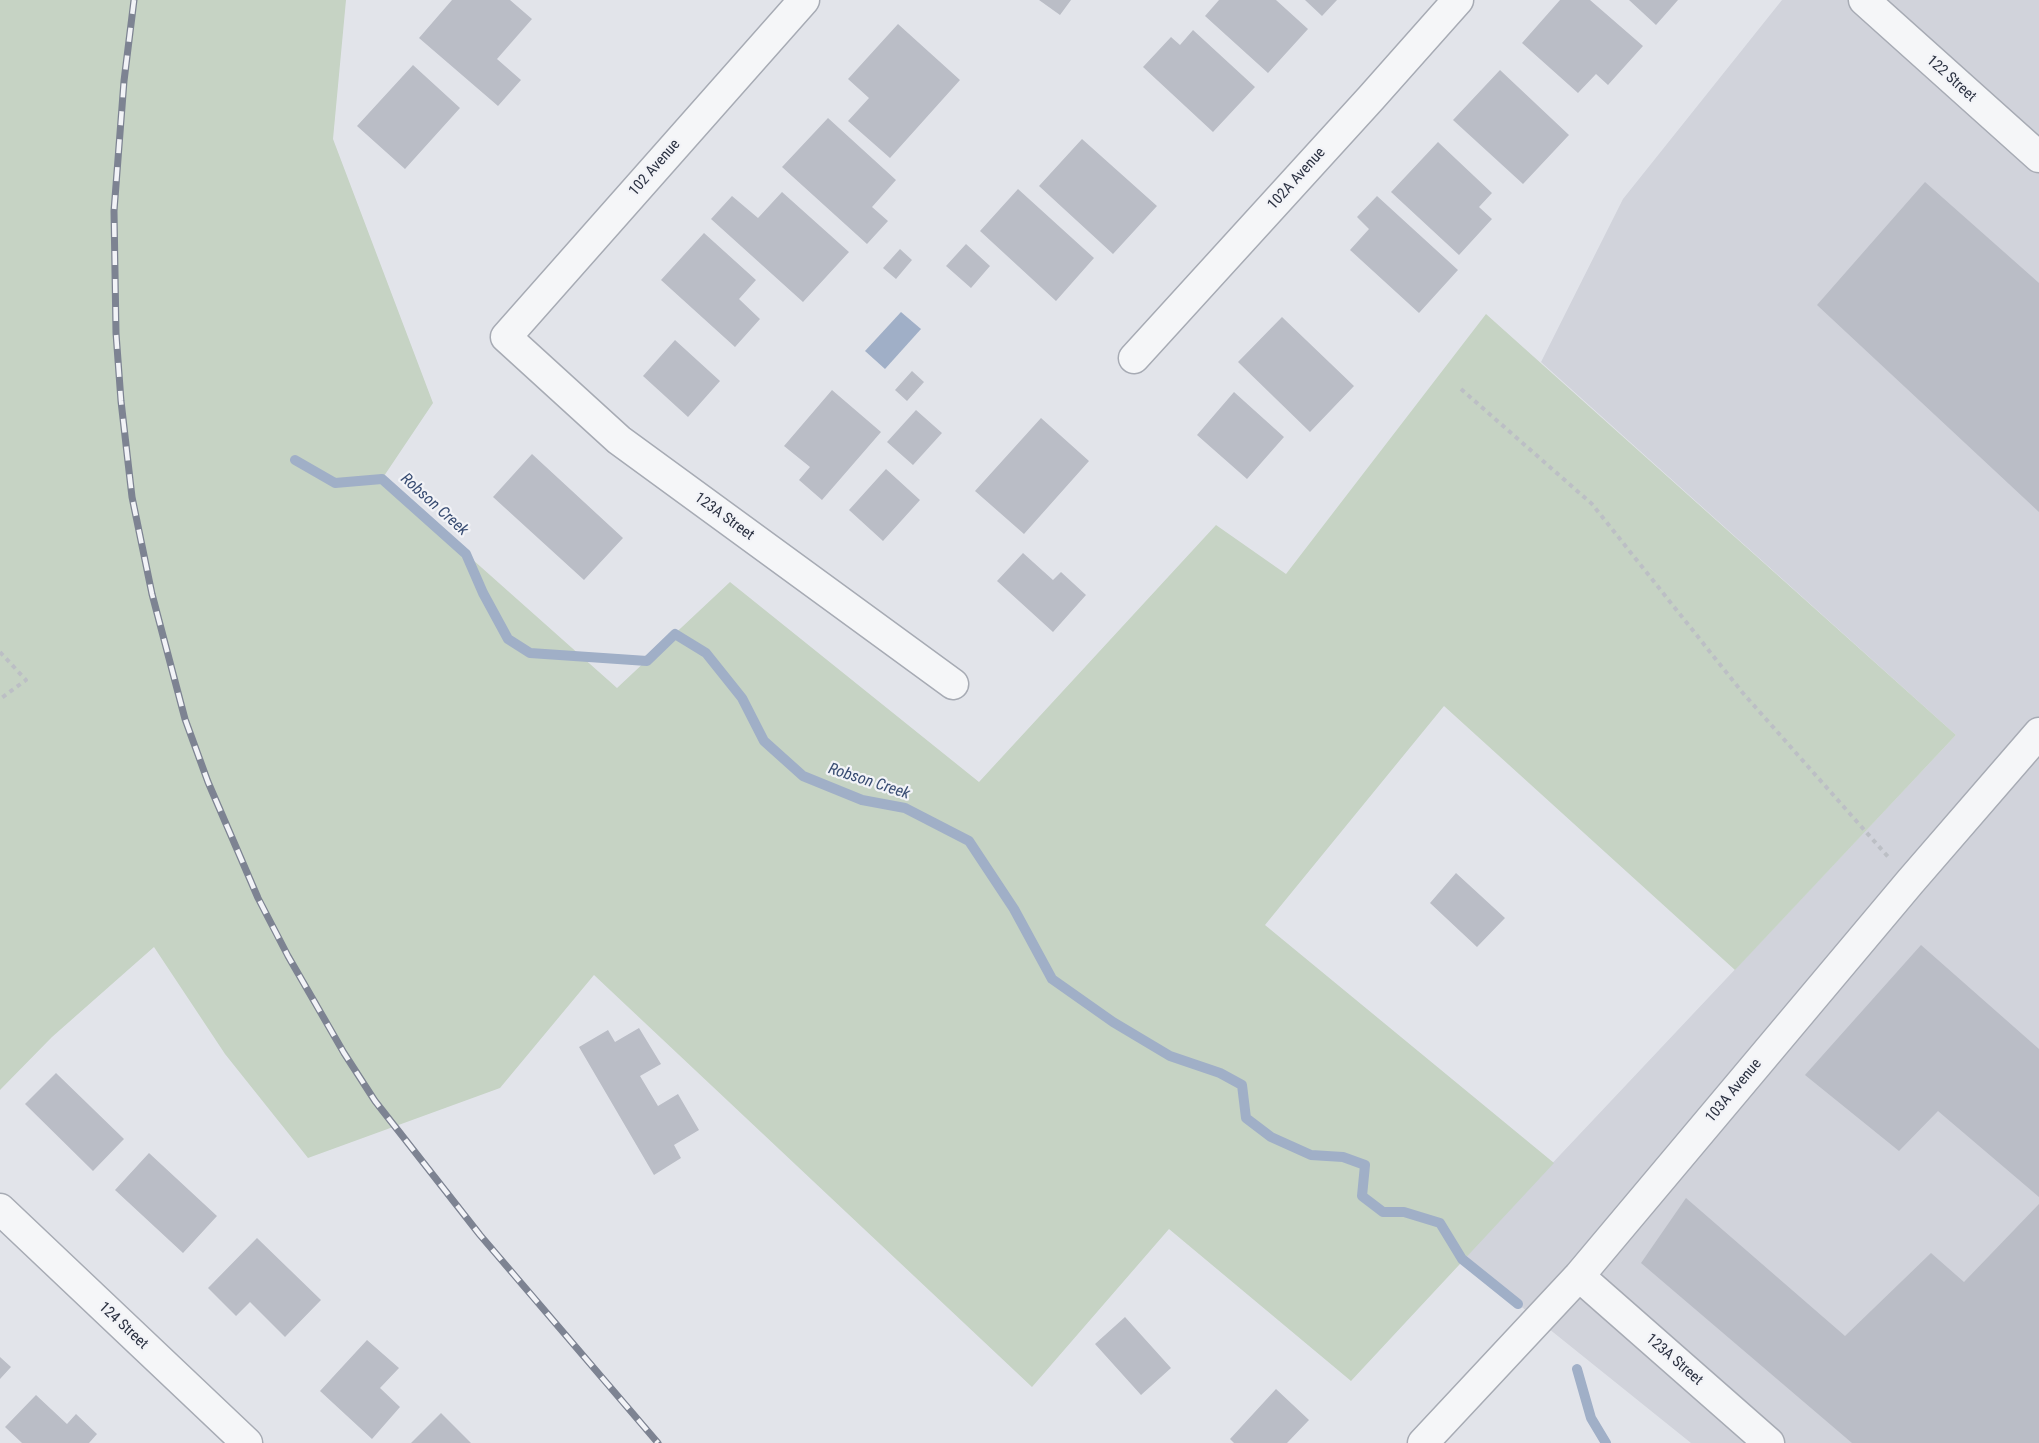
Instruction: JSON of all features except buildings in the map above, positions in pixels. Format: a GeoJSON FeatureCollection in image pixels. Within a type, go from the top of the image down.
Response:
{"type":"FeatureCollection","features":[{"type":"Feature","properties":{"kind":"street","name":"102 Avenue"},"geometry":{"type":"LineString","coordinates":[[506,337],[804,0]]}},
{"type":"Feature","properties":{"kind":"street","name":"102A Avenue"},"geometry":{"type":"LineString","coordinates":[[1134,358],[1371,99],[1458,0]]}},
{"type":"Feature","properties":{"kind":"street","name":"122 Street"},"geometry":{"type":"LineString","coordinates":[[1864,0],[2039,157]]}},
{"type":"Feature","properties":{"kind":"street","name":"123A Street"},"geometry":{"type":"LineString","coordinates":[[506,337],[619,440],[953,684]]}},
{"type":"Feature","properties":{"kind":"street","name":"103A Avenue"},"geometry":{"type":"LineString","coordinates":[[1423,1443],[1579,1276],[1910,882],[2039,733]]}},
{"type":"Feature","properties":{"kind":"street","name":"124 Street"},"geometry":{"type":"LineString","coordinates":[[0,1209],[247,1443]]}},
{"type":"Feature","properties":{"kind":"street","name":"123A Street"},"geometry":{"type":"LineString","coordinates":[[1579,1276],[1769,1443]]}},
{"type":"Feature","properties":{"kind":"path"},"geometry":{"type":"LineString","coordinates":[[1461,389],[1592,504],[1743,692],[1897,867]]}},
{"type":"Feature","properties":{"kind":"path"},"geometry":{"type":"LineString","coordinates":[[0,652],[26,680],[0,699]]}},
{"type":"Feature","properties":{"kind":"shaded area"},"geometry":{"type":"Polygon","coordinates":[[[1782,0],[2039,0],[2039,1443],[1691,1443],[1462,1259],[1956,735],[1541,362],[1623,199],[1782,0]]]}},
{"type":"Feature","properties":{"kind":"green space"},"geometry":{"type":"Polygon","coordinates":[[[0,0],[346,0],[333,139],[433,403],[382,479],[617,688],[730,582],[979,782],[1216,525],[1286,574],[1486,314],[1956,735],[1735,970],[1444,706],[1265,925],[1554,1163],[1351,1381],[1169,1229],[1032,1387],[594,975],[500,1088],[308,1158],[225,1054],[154,947],[52,1037],[0,1090],[0,0]]]}},
{"type":"Feature","properties":{"kind":"water"},"geometry":{"type":"Polygon","coordinates":[[[901,312],[921,329],[885,369],[865,351],[901,312]]]}},
{"type":"Feature","properties":{"kind":"waterway","name":"Robson Creek"},"geometry":{"type":"LineString","coordinates":[[295,460],[335,483],[382,479],[466,554],[483,593],[508,639],[530,653],[647,661],[675,634],[706,653],[742,698],[764,741],[803,776],[862,800],[905,808],[969,841],[1014,909],[1052,979],[1113,1022],[1170,1056],[1220,1073],[1242,1085],[1246,1118],[1271,1137],[1311,1155],[1343,1157],[1365,1165],[1362,1196],[1383,1212],[1404,1212],[1440,1223],[1462,1259],[1518,1304]]}},
{"type":"Feature","properties":{"kind":"waterway","name":"Robson Creek"},"geometry":{"type":"LineString","coordinates":[[1577,1369],[1591,1418],[1606,1443]]}},
{"type":"Feature","properties":{"kind":"railway"},"geometry":{"type":"LineString","coordinates":[[134,0],[124,81],[114,211],[116,333],[132,497],[152,594],[185,719],[208,782],[258,898],[288,956],[344,1053],[375,1101],[480,1235],[658,1443]]}}]}
